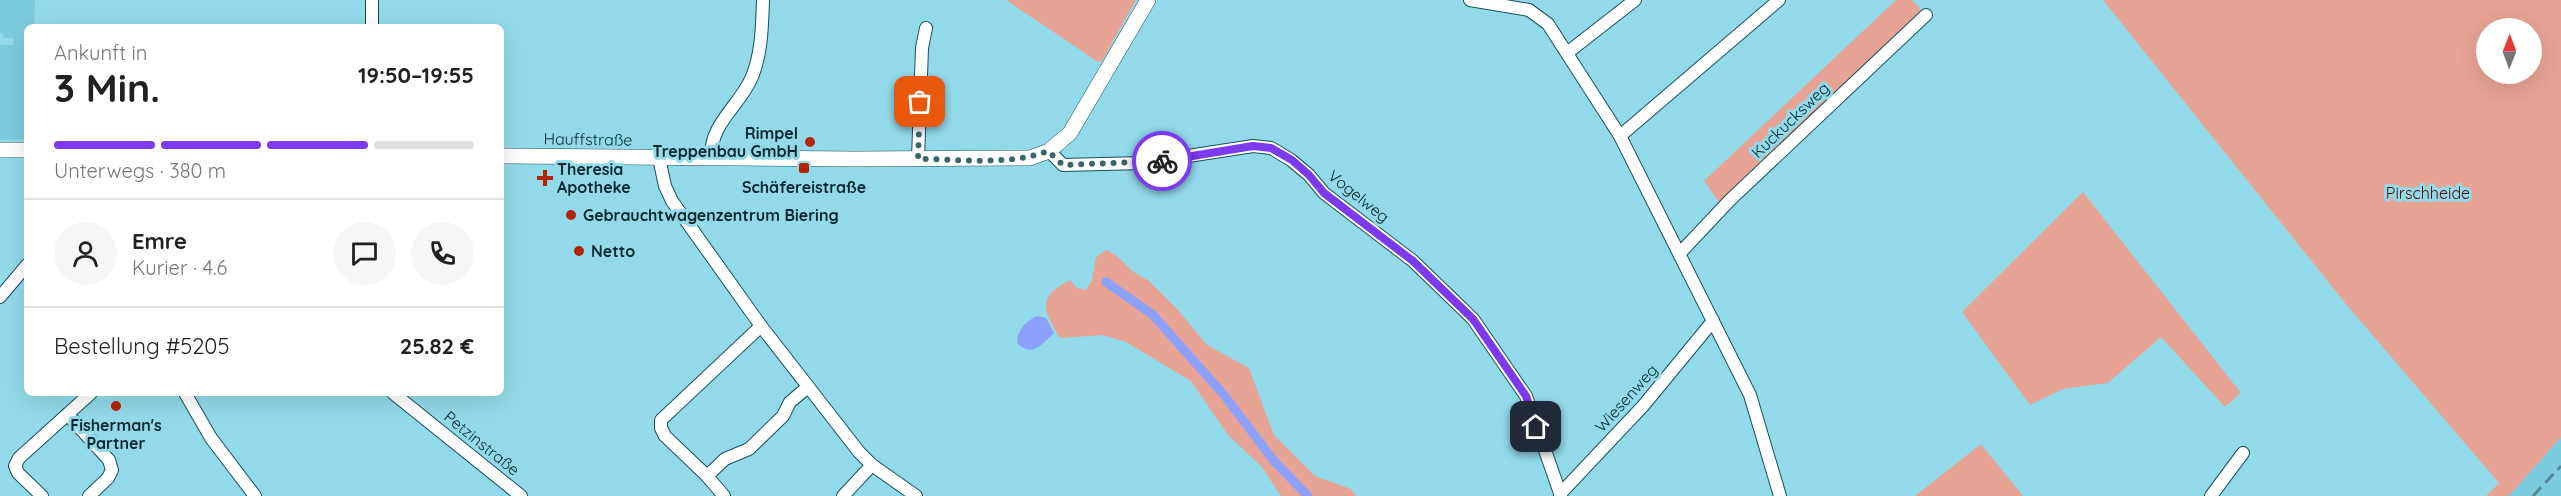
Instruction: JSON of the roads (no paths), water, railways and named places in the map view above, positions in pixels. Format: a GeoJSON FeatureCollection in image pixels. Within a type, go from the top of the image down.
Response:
{"type":"FeatureCollection","features":[{"type":"Feature","properties":{"kind":"main road"},"geometry":{"type":"LineString","coordinates":[[1048,151],[1070,133],[1148,0]]}},
{"type":"Feature","properties":{"kind":"main road"},"geometry":{"type":"LineString","coordinates":[[0,150],[24,150]]}},
{"type":"Feature","properties":{"kind":"main road","name":"Hauffstraße"},"geometry":{"type":"LineString","coordinates":[[504,156],[1013,159],[1030,158],[1048,151]]}},
{"type":"Feature","properties":{"kind":"street"},"geometry":{"type":"LineString","coordinates":[[372,0],[372,24]]}},
{"type":"Feature","properties":{"kind":"street"},"geometry":{"type":"LineString","coordinates":[[711,158],[713,135],[751,78],[762,44],[763,0]]}},
{"type":"Feature","properties":{"kind":"street"},"geometry":{"type":"LineString","coordinates":[[1470,0],[1503,2],[1528,10],[1548,24],[1620,136],[1750,395],[1780,496]]}},
{"type":"Feature","properties":{"kind":"street"},"geometry":{"type":"LineString","coordinates":[[1567,52],[1635,0]]}},
{"type":"Feature","properties":{"kind":"street"},"geometry":{"type":"LineString","coordinates":[[1620,136],[1779,0]]}},
{"type":"Feature","properties":{"kind":"street","name":"Kuckucksweg"},"geometry":{"type":"LineString","coordinates":[[1680,253],[1747,184],[1926,15]]}},
{"type":"Feature","properties":{"kind":"street"},"geometry":{"type":"LineString","coordinates":[[918,159],[922,48],[926,28]]}},
{"type":"Feature","properties":{"kind":"street","name":"Vogelweg"},"geometry":{"type":"LineString","coordinates":[[1048,151],[1063,165],[1143,163],[1253,146],[1271,148],[1292,160],[1324,193],[1413,261],[1473,319],[1526,396],[1561,495]]}},
{"type":"Feature","properties":{"kind":"street"},"geometry":{"type":"LineString","coordinates":[[659,158],[665,186],[672,201],[760,326],[859,452],[872,465],[916,496]]}},
{"type":"Feature","properties":{"kind":"street"},"geometry":{"type":"LineString","coordinates":[[0,297],[24,269]]}},
{"type":"Feature","properties":{"kind":"street","name":"Wiesenweg"},"geometry":{"type":"LineString","coordinates":[[1561,495],[1643,406],[1713,321]]}},
{"type":"Feature","properties":{"kind":"street"},"geometry":{"type":"LineString","coordinates":[[724,496],[707,476],[665,436],[661,428],[661,420],[760,326]]}},
{"type":"Feature","properties":{"kind":"street"},"geometry":{"type":"LineString","coordinates":[[707,476],[725,459],[748,449],[783,416],[790,402],[808,387]]}},
{"type":"Feature","properties":{"kind":"street"},"geometry":{"type":"LineString","coordinates":[[42,496],[18,473],[15,466],[19,458],[89,396]]}},
{"type":"Feature","properties":{"kind":"street"},"geometry":{"type":"LineString","coordinates":[[186,396],[212,438],[255,496]]}},
{"type":"Feature","properties":{"kind":"street","name":"Petzinstraße"},"geometry":{"type":"LineString","coordinates":[[397,396],[521,496]]}},
{"type":"Feature","properties":{"kind":"street"},"geometry":{"type":"LineString","coordinates":[[68,415],[109,460],[112,470],[108,478],[89,496]]}},
{"type":"Feature","properties":{"kind":"street"},"geometry":{"type":"LineString","coordinates":[[2211,496],[2243,453]]}},
{"type":"Feature","properties":{"kind":"street"},"geometry":{"type":"LineString","coordinates":[[843,496],[872,465]]}},
{"type":"Feature","properties":{"kind":"street"},"geometry":{"type":"LineString","coordinates":[[1771,496],[1775,479]]}},
{"type":"Feature","properties":{"kind":"water"},"geometry":{"type":"Polygon","coordinates":[[[1037,316],[1046,318],[1054,333],[1037,348],[1028,349],[1017,343],[1020,330],[1029,320],[1037,316]]]}},
{"type":"Feature","properties":{"kind":"waterway"},"geometry":{"type":"LineString","coordinates":[[1106,282],[1153,315],[1224,395],[1274,461],[1308,496]]}},
{"type":"Feature","properties":{"kind":"railway"},"geometry":{"type":"LineString","coordinates":[[2533,496],[2561,466]]}},
{"type":"Feature","properties":{"kind":"place","name":"Rimpel Treppenbau GmbH"},"geometry":{"type":"Point","coordinates":[810,142]}},
{"type":"Feature","properties":{"kind":"place","name":"Schäfereistraße"},"geometry":{"type":"Point","coordinates":[804,168]}},
{"type":"Feature","properties":{"kind":"place","name":"Theresia Apotheke"},"geometry":{"type":"Point","coordinates":[545,178]}},
{"type":"Feature","properties":{"kind":"place","name":"Gebrauchtwagenzentrum Biering"},"geometry":{"type":"Point","coordinates":[571,215]}},
{"type":"Feature","properties":{"kind":"place","name":"Netto"},"geometry":{"type":"Point","coordinates":[579,251]}},
{"type":"Feature","properties":{"kind":"place","name":"Fisherman's Partner"},"geometry":{"type":"Point","coordinates":[116,406]}},
{"type":"Feature","properties":{"kind":"park label","name":"Pirschheide"},"geometry":{"type":"Point","coordinates":[2428,193]}}]}
